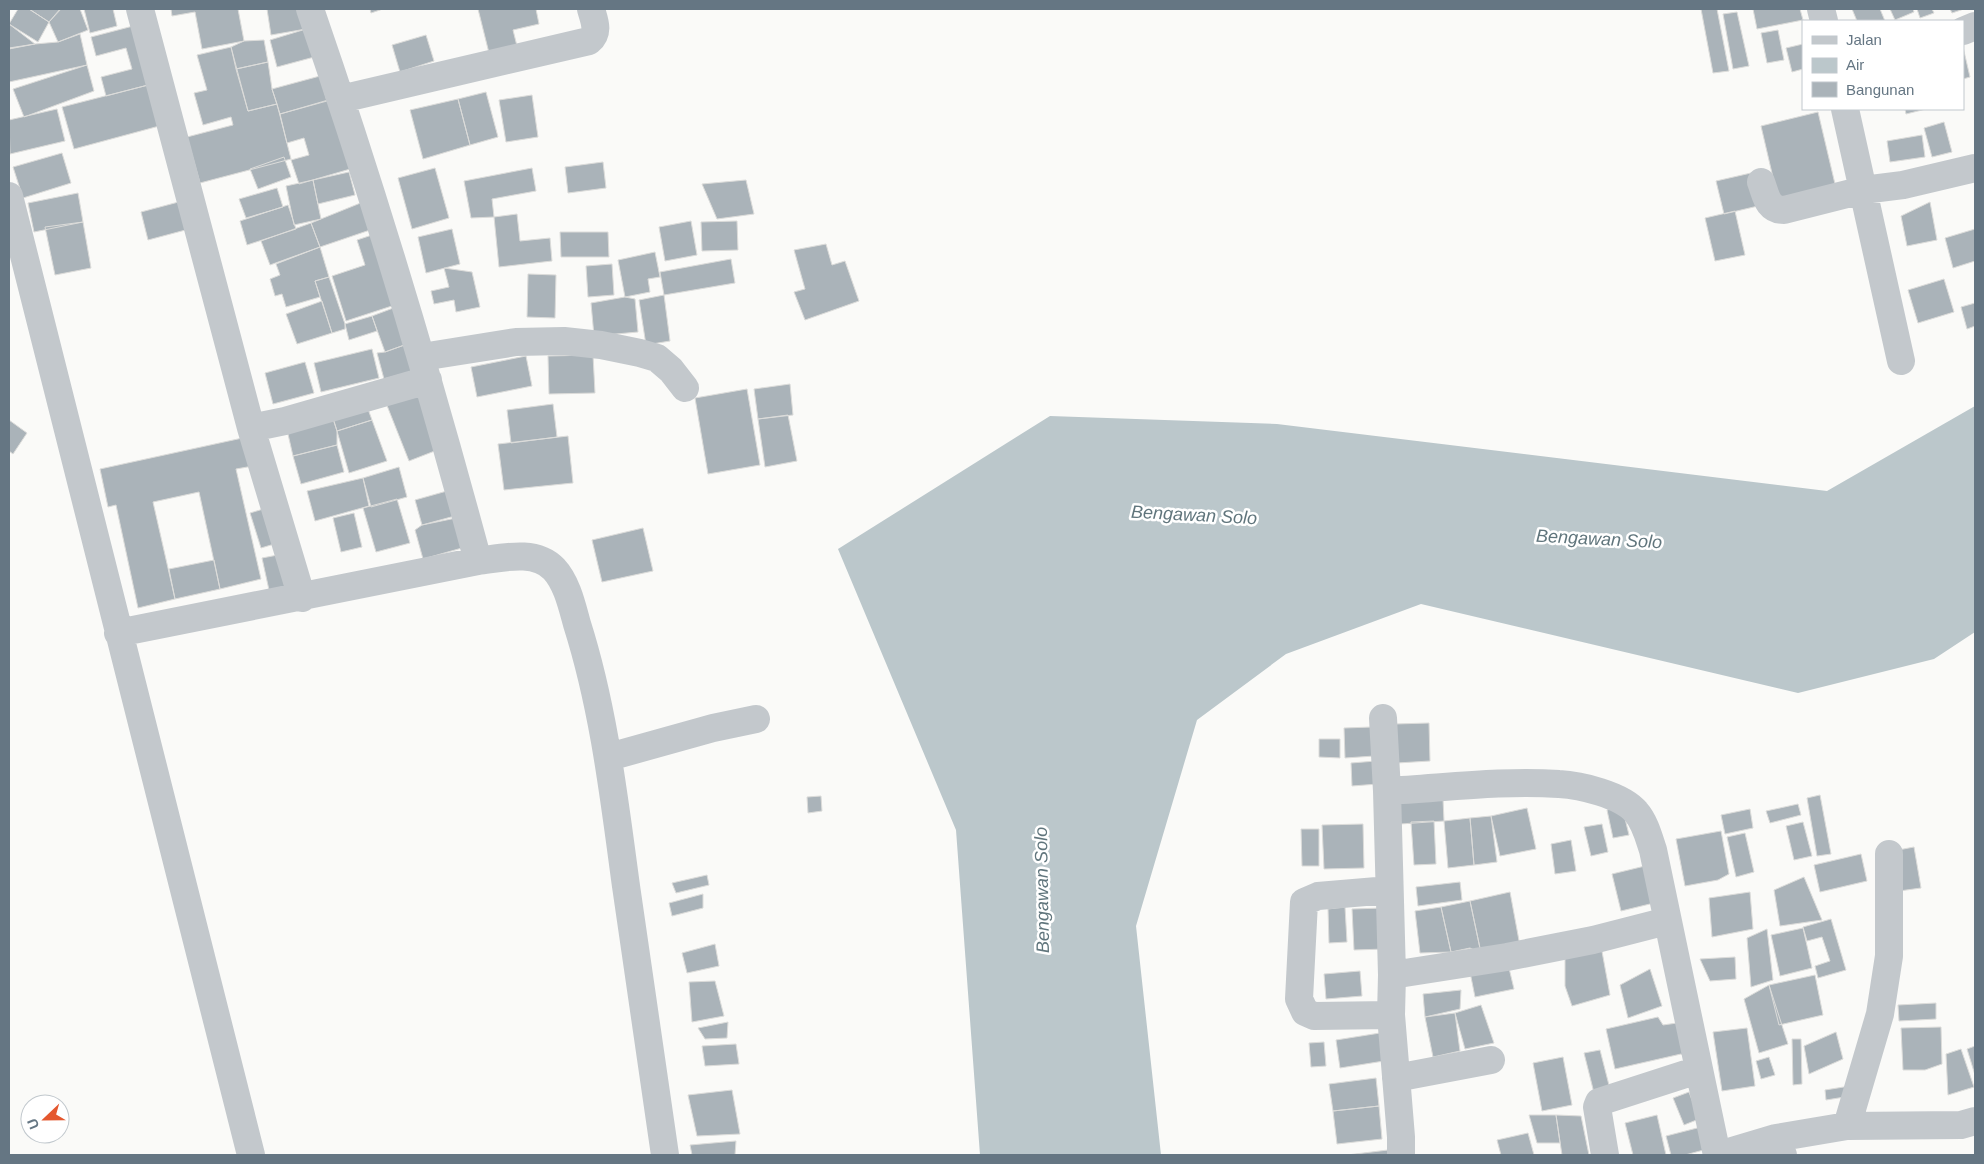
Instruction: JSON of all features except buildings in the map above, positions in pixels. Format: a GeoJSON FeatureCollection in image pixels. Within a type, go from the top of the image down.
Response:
{"type":"FeatureCollection","features":[{"type":"Feature","properties":{"kind":"street"},"geometry":{"type":"LineString","coordinates":[[140,9],[251,428],[302,598]]}},
{"type":"Feature","properties":{"kind":"street"},"geometry":{"type":"LineString","coordinates":[[310,9],[341,99],[425,369],[478,561]]}},
{"type":"Feature","properties":{"kind":"street"},"geometry":{"type":"LineString","coordinates":[[341,99],[590,41],[596,30],[591,9]]}},
{"type":"Feature","properties":{"kind":"street"},"geometry":{"type":"LineString","coordinates":[[1845,110],[1901,361]]}},
{"type":"Feature","properties":{"kind":"street"},"geometry":{"type":"LineString","coordinates":[[1761,182],[1770,206],[1778,210],[1863,190],[1903,184],[1975,168]]}},
{"type":"Feature","properties":{"kind":"street"},"geometry":{"type":"LineString","coordinates":[[9,196],[251,1155]]}},
{"type":"Feature","properties":{"kind":"street"},"geometry":{"type":"LineString","coordinates":[[251,428],[285,421],[425,369],[533,341],[564,341],[640,352],[657,358],[671,370],[685,388]]}},
{"type":"Feature","properties":{"kind":"street"},"geometry":{"type":"LineString","coordinates":[[118,633],[302,598],[478,561],[522,556],[539,559],[547,563],[560,576],[589,661],[608,757],[665,1155]]}},
{"type":"Feature","properties":{"kind":"street"},"geometry":{"type":"LineString","coordinates":[[1383,718],[1392,975],[1391,1015],[1401,1155]]}},
{"type":"Feature","properties":{"kind":"street"},"geometry":{"type":"LineString","coordinates":[[608,757],[713,728],[756,719]]}},
{"type":"Feature","properties":{"kind":"street"},"geometry":{"type":"LineString","coordinates":[[1387,791],[1503,784],[1560,784],[1592,790],[1627,804],[1637,813],[1649,839],[1718,1155],[1780,1146],[1847,1126],[1960,1125],[1975,1121]]}},
{"type":"Feature","properties":{"kind":"street"},"geometry":{"type":"LineString","coordinates":[[1847,1126],[1880,1014],[1889,956],[1889,854]]}},
{"type":"Feature","properties":{"kind":"street"},"geometry":{"type":"LineString","coordinates":[[1389,890],[1318,896],[1304,902],[1299,999],[1305,1012],[1314,1016],[1391,1015]]}},
{"type":"Feature","properties":{"kind":"street"},"geometry":{"type":"LineString","coordinates":[[1392,975],[1507,957],[1593,940],[1666,920]]}},
{"type":"Feature","properties":{"kind":"street"},"geometry":{"type":"LineString","coordinates":[[1396,1078],[1491,1060]]}},
{"type":"Feature","properties":{"kind":"street"},"geometry":{"type":"LineString","coordinates":[[1605,1155],[1598,1107],[1599,1102],[1698,1070]]}},
{"type":"Feature","properties":{"kind":"water","name":"Bengawan Solo"},"geometry":{"type":"Polygon","coordinates":[[[1975,406],[1975,632],[1934,659],[1798,693],[1421,604],[1286,654],[1197,720],[1136,926],[1161,1155],[980,1155],[956,830],[838,549],[1050,416],[1277,424],[1827,491],[1975,406]]]}}]}
